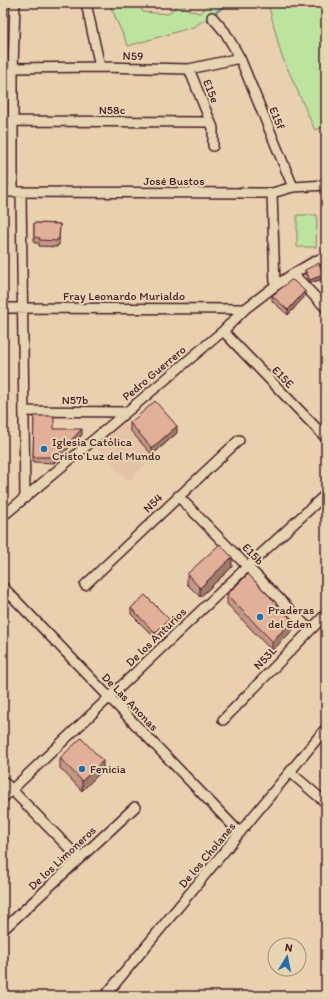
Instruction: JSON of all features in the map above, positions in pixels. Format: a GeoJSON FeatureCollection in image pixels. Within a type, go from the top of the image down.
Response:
{"type":"FeatureCollection","features":[{"type":"Feature","properties":{"kind":"street"},"geometry":{"type":"LineString","coordinates":[[15,3],[13,122],[22,308],[25,498]]}},
{"type":"Feature","properties":{"kind":"street"},"geometry":{"type":"LineString","coordinates":[[86,3],[100,67]]}},
{"type":"Feature","properties":{"kind":"street","name":"E15f"},"geometry":{"type":"LineString","coordinates":[[212,17],[225,32],[240,58],[293,188]]}},
{"type":"Feature","properties":{"kind":"street","name":"N59"},"geometry":{"type":"LineString","coordinates":[[13,68],[100,67],[189,69],[240,58]]}},
{"type":"Feature","properties":{"kind":"street","name":"E15e"},"geometry":{"type":"LineString","coordinates":[[189,69],[213,128],[213,146]]}},
{"type":"Feature","properties":{"kind":"street","name":"N58c"},"geometry":{"type":"LineString","coordinates":[[13,122],[210,122]]}},
{"type":"Feature","properties":{"kind":"street","name":"José Bustos"},"geometry":{"type":"LineString","coordinates":[[3,192],[272,193],[293,188],[326,185]]}},
{"type":"Feature","properties":{"kind":"street"},"geometry":{"type":"LineString","coordinates":[[272,193],[275,286]]}},
{"type":"Feature","properties":{"kind":"street","name":"Pedro Guerrero"},"geometry":{"type":"LineString","coordinates":[[3,516],[223,332],[245,308],[293,274],[314,261],[326,257]]}},
{"type":"Feature","properties":{"kind":"street"},"geometry":{"type":"LineString","coordinates":[[293,274],[326,308]]}},
{"type":"Feature","properties":{"kind":"street","name":"Fray Leonardo Murialdo"},"geometry":{"type":"LineString","coordinates":[[3,308],[245,308]]}},
{"type":"Feature","properties":{"kind":"street","name":"E15E"},"geometry":{"type":"LineString","coordinates":[[223,332],[326,438]]}},
{"type":"Feature","properties":{"kind":"street","name":"N57b"},"geometry":{"type":"LineString","coordinates":[[24,411],[126,412]]}},
{"type":"Feature","properties":{"kind":"street","name":"N54"},"geometry":{"type":"LineString","coordinates":[[85,585],[239,440]]}},
{"type":"Feature","properties":{"kind":"street","name":"De los Anturios"},"geometry":{"type":"LineString","coordinates":[[3,798],[326,494]]}},
{"type":"Feature","properties":{"kind":"street","name":"E15b"},"geometry":{"type":"LineString","coordinates":[[178,496],[310,630]]}},
{"type":"Feature","properties":{"kind":"street","name":"De Las Anonas"},"geometry":{"type":"LineString","coordinates":[[3,587],[240,833]]}},
{"type":"Feature","properties":{"kind":"street","name":"N53L"},"geometry":{"type":"LineString","coordinates":[[222,720],[326,614]]}},
{"type":"Feature","properties":{"kind":"street","name":"De los Cholanes"},"geometry":{"type":"LineString","coordinates":[[108,995],[326,728]]}},
{"type":"Feature","properties":{"kind":"street"},"geometry":{"type":"LineString","coordinates":[[290,772],[326,803]]}},
{"type":"Feature","properties":{"kind":"street"},"geometry":{"type":"LineString","coordinates":[[3,781],[79,858]]}},
{"type":"Feature","properties":{"kind":"street","name":"De los Limoneros"},"geometry":{"type":"LineString","coordinates":[[6,927],[134,807]]}},
{"type":"Feature","properties":{"kind":"shaded area"},"geometry":{"type":"Polygon","coordinates":[[[123,422],[155,456],[128,481],[96,447],[123,422]]]}},
{"type":"Feature","properties":{"kind":"green space"},"geometry":{"type":"Polygon","coordinates":[[[109,3],[138,3],[143,12],[168,14],[180,3],[189,10],[200,13],[210,3],[232,3],[193,27],[128,46],[109,3]]]}},
{"type":"Feature","properties":{"kind":"green space"},"geometry":{"type":"Polygon","coordinates":[[[268,3],[326,3],[326,126],[315,130],[281,54],[268,3]]]}},
{"type":"Feature","properties":{"kind":"green space"},"geometry":{"type":"Polygon","coordinates":[[[297,215],[317,215],[316,247],[297,247],[297,215]]]}},
{"type":"Feature","properties":{"kind":"building"},"geometry":{"type":"Polygon","coordinates":[[[34,223],[60,224],[59,239],[57,239],[57,241],[39,240],[40,238],[34,237],[34,223]]]}},
{"type":"Feature","properties":{"kind":"building"},"geometry":{"type":"Polygon","coordinates":[[[319,263],[323,275],[310,280],[305,270],[319,263]]]}},
{"type":"Feature","properties":{"kind":"building"},"geometry":{"type":"Polygon","coordinates":[[[291,280],[305,291],[288,310],[272,296],[291,280]]]}},
{"type":"Feature","properties":{"kind":"building"},"geometry":{"type":"Polygon","coordinates":[[[155,401],[177,426],[152,448],[130,423],[155,401]]]}},
{"type":"Feature","properties":{"kind":"building"},"geometry":{"type":"Polygon","coordinates":[[[34,416],[54,416],[54,429],[82,429],[54,457],[33,457],[34,416]]]}},
{"type":"Feature","properties":{"kind":"building"},"geometry":{"type":"Polygon","coordinates":[[[220,544],[232,557],[200,588],[187,574],[220,544]]]}},
{"type":"Feature","properties":{"kind":"building","name":"Praderas del Eden"},"geometry":{"type":"Polygon","coordinates":[[[248,574],[293,621],[272,641],[227,595],[248,574]]]}},
{"type":"Feature","properties":{"kind":"building"},"geometry":{"type":"Polygon","coordinates":[[[145,595],[169,619],[155,633],[131,608],[145,595]]]}},
{"type":"Feature","properties":{"kind":"building"},"geometry":{"type":"Polygon","coordinates":[[[81,738],[103,761],[82,781],[60,758],[81,738]]]}},
{"type":"Feature","properties":{"kind":"waterway"},"geometry":{"type":"LineString","coordinates":[[213,16],[225,3]]}},
{"type":"Feature","properties":{"kind":"place","name":"Iglesia Católica Cristo Luz del Mundo"},"geometry":{"type":"Point","coordinates":[44,449]}},
{"type":"Feature","properties":{"kind":"place","name":"Praderas del Eden"},"geometry":{"type":"Point","coordinates":[260,617]}},
{"type":"Feature","properties":{"kind":"place","name":"Fenicia"},"geometry":{"type":"Point","coordinates":[82,769]}}]}
